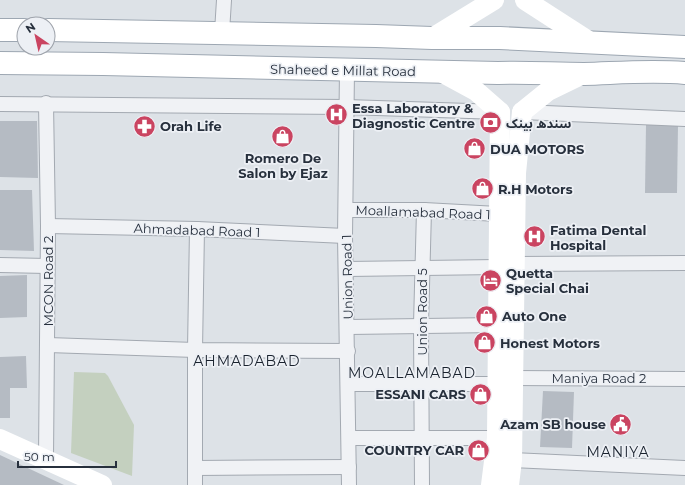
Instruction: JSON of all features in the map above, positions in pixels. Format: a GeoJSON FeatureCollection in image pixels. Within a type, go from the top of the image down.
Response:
{"type":"FeatureCollection","features":[{"type":"Feature","properties":{"kind":"main road"},"geometry":{"type":"LineString","coordinates":[[432,38],[494,0]]}},
{"type":"Feature","properties":{"kind":"main road"},"geometry":{"type":"LineString","coordinates":[[526,0],[590,42]]}},
{"type":"Feature","properties":{"kind":"main road"},"geometry":{"type":"LineString","coordinates":[[0,30],[16,30]]}},
{"type":"Feature","properties":{"kind":"main road"},"geometry":{"type":"LineString","coordinates":[[56,30],[222,32],[432,38],[500,38],[685,47]]}},
{"type":"Feature","properties":{"kind":"main road","name":"Shaheed e Millat Road"},"geometry":{"type":"LineString","coordinates":[[0,63],[441,72],[583,74],[658,71],[685,73]]}},
{"type":"Feature","properties":{"kind":"main road"},"geometry":{"type":"LineString","coordinates":[[441,72],[476,91],[500,112],[522,112]]}},
{"type":"Feature","properties":{"kind":"main road"},"geometry":{"type":"LineString","coordinates":[[509,485],[512,460],[498,325],[506,265],[498,214],[522,112],[548,91],[583,74]]}},
{"type":"Feature","properties":{"kind":"main road"},"geometry":{"type":"LineString","coordinates":[[491,485],[504,381],[507,173],[500,112]]}},
{"type":"Feature","properties":{"kind":"main road"},"geometry":{"type":"LineString","coordinates":[[0,439],[46,458],[102,485]]}},
{"type":"Feature","properties":{"kind":"street"},"geometry":{"type":"LineString","coordinates":[[222,32],[224,0]]}},
{"type":"Feature","properties":{"kind":"street","name":"Union Road 1"},"geometry":{"type":"LineString","coordinates":[[347,70],[346,236],[350,438],[349,485]]}},
{"type":"Feature","properties":{"kind":"street"},"geometry":{"type":"LineString","coordinates":[[0,104],[46,103],[346,107],[500,112]]}},
{"type":"Feature","properties":{"kind":"street","name":"MCON Road 2"},"geometry":{"type":"LineString","coordinates":[[46,103],[48,226],[46,458]]}},
{"type":"Feature","properties":{"kind":"street"},"geometry":{"type":"LineString","coordinates":[[522,112],[685,119]]}},
{"type":"Feature","properties":{"kind":"street","name":"Moallamabad Road 1"},"geometry":{"type":"LineString","coordinates":[[347,210],[424,210],[498,214]]}},
{"type":"Feature","properties":{"kind":"street","name":"Union Road 5"},"geometry":{"type":"LineString","coordinates":[[422,485],[421,325],[424,210]]}},
{"type":"Feature","properties":{"kind":"street","name":"Ahmadabad Road 1"},"geometry":{"type":"LineString","coordinates":[[48,226],[197,229],[346,236]]}},
{"type":"Feature","properties":{"kind":"street"},"geometry":{"type":"LineString","coordinates":[[195,485],[197,229]]}},
{"type":"Feature","properties":{"kind":"street"},"geometry":{"type":"LineString","coordinates":[[347,269],[685,263]]}},
{"type":"Feature","properties":{"kind":"street"},"geometry":{"type":"LineString","coordinates":[[0,265],[47,266]]}},
{"type":"Feature","properties":{"kind":"street"},"geometry":{"type":"LineString","coordinates":[[348,327],[498,325]]}},
{"type":"Feature","properties":{"kind":"street"},"geometry":{"type":"LineString","coordinates":[[48,345],[195,350],[348,351]]}},
{"type":"Feature","properties":{"kind":"street","name":"Maniya Road 2"},"geometry":{"type":"LineString","coordinates":[[349,384],[685,379]]}},
{"type":"Feature","properties":{"kind":"street"},"geometry":{"type":"LineString","coordinates":[[350,438],[497,438]]}},
{"type":"Feature","properties":{"kind":"street"},"geometry":{"type":"LineString","coordinates":[[512,460],[685,468]]}},
{"type":"Feature","properties":{"kind":"street"},"geometry":{"type":"LineString","coordinates":[[195,468],[349,468]]}},
{"type":"Feature","properties":{"kind":"green space"},"geometry":{"type":"Polygon","coordinates":[[[74,372],[105,373],[108,376],[134,425],[132,476],[71,453],[74,372]]]}},
{"type":"Feature","properties":{"kind":"building"},"geometry":{"type":"Polygon","coordinates":[[[0,121],[37,121],[38,178],[0,177],[0,121]]]}},
{"type":"Feature","properties":{"kind":"building"},"geometry":{"type":"Polygon","coordinates":[[[646,125],[678,125],[677,193],[645,193],[646,125]]]}},
{"type":"Feature","properties":{"kind":"building"},"geometry":{"type":"Polygon","coordinates":[[[0,190],[32,190],[34,251],[0,250],[0,190]]]}},
{"type":"Feature","properties":{"kind":"building"},"geometry":{"type":"Polygon","coordinates":[[[27,275],[27,317],[0,318],[0,276],[27,275]]]}},
{"type":"Feature","properties":{"kind":"building"},"geometry":{"type":"Polygon","coordinates":[[[26,356],[27,388],[10,388],[10,418],[0,418],[0,357],[26,356]]]}},
{"type":"Feature","properties":{"kind":"building"},"geometry":{"type":"Polygon","coordinates":[[[543,391],[574,392],[572,448],[540,447],[543,391]]]}},
{"type":"Feature","properties":{"kind":"building"},"geometry":{"type":"Polygon","coordinates":[[[0,455],[64,485],[0,485],[0,455]]]}},
{"type":"Feature","properties":{"kind":"place","name":"Essa Laboratory & Diagnostic Centre"},"geometry":{"type":"Point","coordinates":[336,115]}},
{"type":"Feature","properties":{"kind":"place","name":"سندھ بینک"},"geometry":{"type":"Point","coordinates":[490,123]}},
{"type":"Feature","properties":{"kind":"place","name":"Orah Life"},"geometry":{"type":"Point","coordinates":[144,126]}},
{"type":"Feature","properties":{"kind":"place","name":"Romero De Salon by Ejaz"},"geometry":{"type":"Point","coordinates":[283,136]}},
{"type":"Feature","properties":{"kind":"place","name":"DUA MOTORS"},"geometry":{"type":"Point","coordinates":[474,149]}},
{"type":"Feature","properties":{"kind":"place","name":"R.H Motors"},"geometry":{"type":"Point","coordinates":[483,189]}},
{"type":"Feature","properties":{"kind":"place","name":"Fatima Dental Hospital"},"geometry":{"type":"Point","coordinates":[534,237]}},
{"type":"Feature","properties":{"kind":"place","name":"Quetta Special Chai"},"geometry":{"type":"Point","coordinates":[490,280]}},
{"type":"Feature","properties":{"kind":"place","name":"Auto One"},"geometry":{"type":"Point","coordinates":[487,316]}},
{"type":"Feature","properties":{"kind":"place","name":"Honest Motors"},"geometry":{"type":"Point","coordinates":[484,343]}},
{"type":"Feature","properties":{"kind":"place","name":"ESSANI CARS"},"geometry":{"type":"Point","coordinates":[481,394]}},
{"type":"Feature","properties":{"kind":"place","name":"Azam SB house"},"geometry":{"type":"Point","coordinates":[621,424]}},
{"type":"Feature","properties":{"kind":"place","name":"COUNTRY CAR"},"geometry":{"type":"Point","coordinates":[479,450]}},
{"type":"Feature","properties":{"kind":"district","name":"AHMADABAD"},"geometry":{"type":"Point","coordinates":[247,361]}},
{"type":"Feature","properties":{"kind":"district","name":"MOALLAMABAD"},"geometry":{"type":"Point","coordinates":[412,373]}},
{"type":"Feature","properties":{"kind":"district","name":"MANIYA"},"geometry":{"type":"Point","coordinates":[618,452]}}]}
